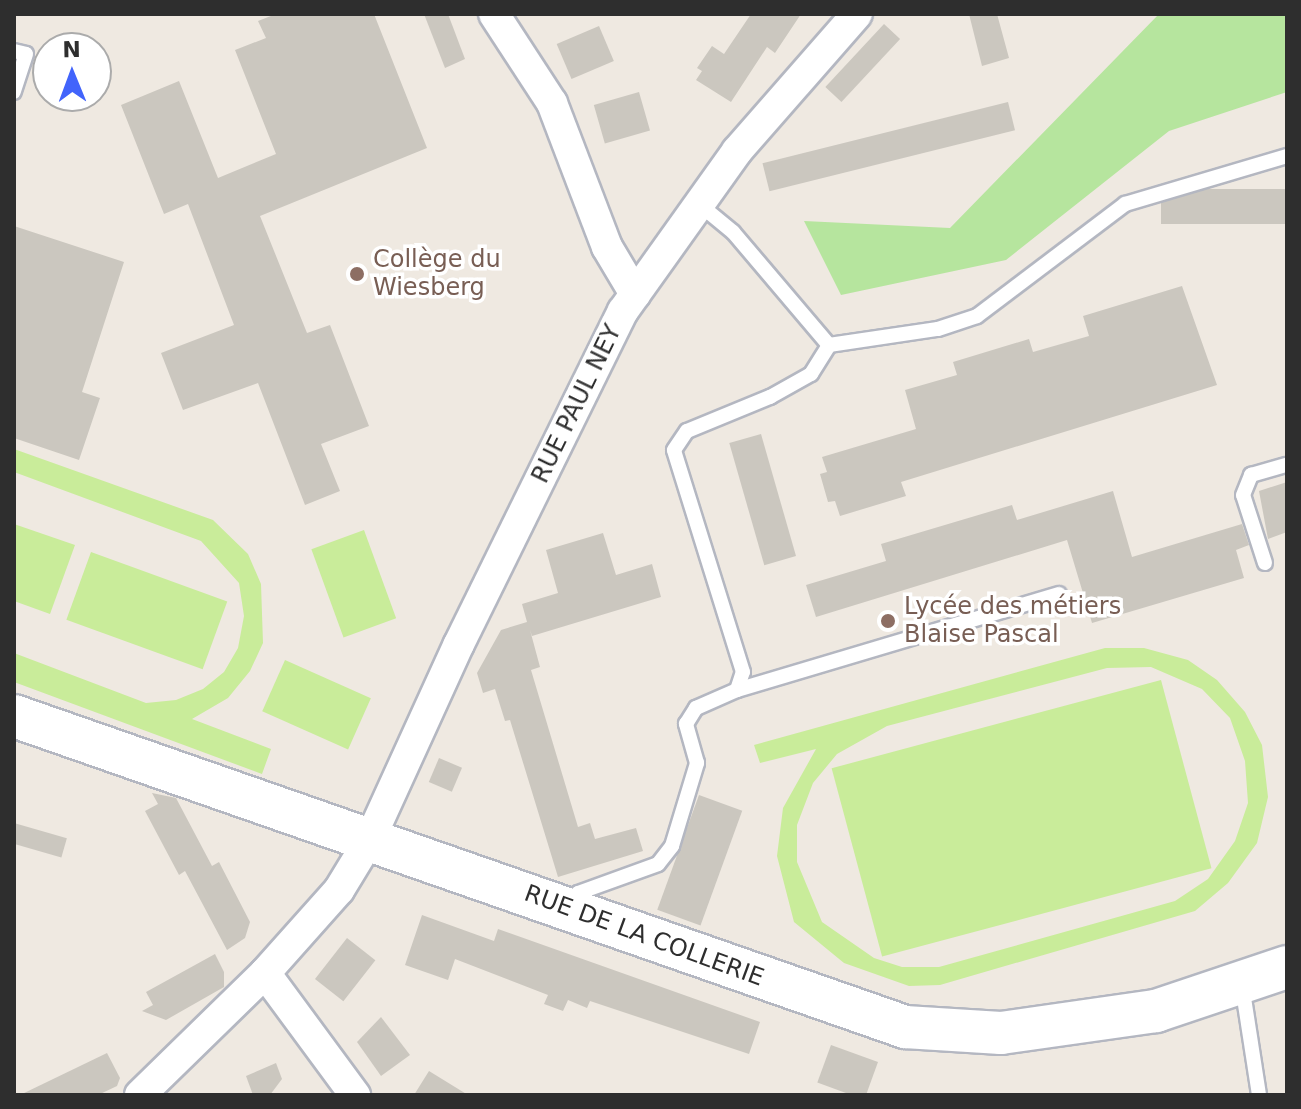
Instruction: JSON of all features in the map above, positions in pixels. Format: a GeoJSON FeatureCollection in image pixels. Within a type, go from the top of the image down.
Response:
{"type":"FeatureCollection","features":[{"type":"Feature","properties":{"kind":"street"},"geometry":{"type":"LineString","coordinates":[[494,14],[552,103],[607,247],[635,294]]}},
{"type":"Feature","properties":{"kind":"street","name":"RUE PAUL NEY"},"geometry":{"type":"LineString","coordinates":[[140,1095],[265,973],[339,890],[370,839],[459,644],[635,294],[737,151],[857,14]]}},
{"type":"Feature","properties":{"kind":"street","name":"RUE DE LA COLLERIE"},"geometry":{"type":"LineString","coordinates":[[14,716],[905,1027],[1001,1033],[1075,1024],[1156,1011],[1287,967]]}},
{"type":"Feature","properties":{"kind":"street"},"geometry":{"type":"LineString","coordinates":[[265,973],[355,1095]]}},
{"type":"Feature","properties":{"kind":"lane"},"geometry":{"type":"LineString","coordinates":[[14,51],[26,54],[14,92]]}},
{"type":"Feature","properties":{"kind":"lane"},"geometry":{"type":"LineString","coordinates":[[737,690],[743,672],[674,450],[687,431],[770,397],[811,374],[829,345],[938,329],[977,316],[1125,204],[1287,156]]}},
{"type":"Feature","properties":{"kind":"lane"},"geometry":{"type":"LineString","coordinates":[[699,204],[733,232],[829,345]]}},
{"type":"Feature","properties":{"kind":"lane"},"geometry":{"type":"LineString","coordinates":[[1265,563],[1243,495],[1251,475],[1287,465]]}},
{"type":"Feature","properties":{"kind":"lane"},"geometry":{"type":"LineString","coordinates":[[571,909],[578,893],[658,864],[672,846],[697,763],[686,724],[696,708],[737,690],[1059,594]]}},
{"type":"Feature","properties":{"kind":"lane"},"geometry":{"type":"LineString","coordinates":[[1241,981],[1259,1095]]}},
{"type":"Feature","properties":{"kind":"green space"},"geometry":{"type":"Polygon","coordinates":[[[1159,14],[1287,14],[1287,92],[1169,131],[1006,260],[841,295],[804,221],[950,228],[1159,14]]]}},
{"type":"Feature","properties":{"kind":"green space"},"geometry":{"type":"Polygon","coordinates":[[[14,449],[213,520],[248,554],[261,584],[263,643],[250,671],[228,698],[192,719],[271,749],[262,774],[14,682],[14,653],[146,703],[176,700],[203,689],[224,672],[238,648],[244,616],[239,583],[201,541],[14,472],[14,449]]]}},
{"type":"Feature","properties":{"kind":"green space"},"geometry":{"type":"Polygon","coordinates":[[[14,524],[75,545],[50,614],[14,601],[14,524]]]}},
{"type":"Feature","properties":{"kind":"green space"},"geometry":{"type":"Polygon","coordinates":[[[364,530],[396,618],[344,637],[311,549],[364,530]]]}},
{"type":"Feature","properties":{"kind":"green space"},"geometry":{"type":"Polygon","coordinates":[[[91,552],[227,602],[203,669],[66,620],[91,552]]]}},
{"type":"Feature","properties":{"kind":"green space"},"geometry":{"type":"Polygon","coordinates":[[[1105,648],[1144,648],[1188,660],[1217,680],[1245,712],[1262,745],[1268,797],[1257,843],[1228,883],[1195,911],[940,985],[909,986],[844,963],[794,922],[777,856],[783,808],[816,749],[760,763],[754,745],[1105,648]],[[1151,667],[1107,668],[887,726],[837,754],[813,783],[797,825],[797,862],[822,922],[874,958],[902,967],[939,967],[1175,901],[1208,879],[1235,841],[1248,803],[1245,761],[1230,718],[1202,689],[1151,667]]]}},
{"type":"Feature","properties":{"kind":"green space"},"geometry":{"type":"Polygon","coordinates":[[[285,660],[371,698],[348,749],[262,711],[285,660]]]}},
{"type":"Feature","properties":{"kind":"green space"},"geometry":{"type":"Polygon","coordinates":[[[1161,680],[1211,868],[882,957],[832,768],[1161,680]]]}},
{"type":"Feature","properties":{"kind":"building"},"geometry":{"type":"Polygon","coordinates":[[[276,14],[374,14],[427,148],[260,216],[307,333],[330,325],[369,426],[321,444],[340,491],[305,505],[258,383],[183,410],[161,353],[234,325],[188,204],[164,214],[121,105],[179,81],[218,178],[276,154],[235,50],[266,38],[258,21],[276,14]]]}},
{"type":"Feature","properties":{"kind":"building"},"geometry":{"type":"Polygon","coordinates":[[[424,14],[448,14],[465,59],[445,68],[424,14]]]}},
{"type":"Feature","properties":{"kind":"building"},"geometry":{"type":"Polygon","coordinates":[[[751,14],[801,14],[775,53],[767,47],[731,102],[696,80],[702,71],[697,68],[712,46],[724,54],[751,14]]]}},
{"type":"Feature","properties":{"kind":"building"},"geometry":{"type":"Polygon","coordinates":[[[969,14],[997,14],[1009,58],[982,66],[969,14]]]}},
{"type":"Feature","properties":{"kind":"building"},"geometry":{"type":"Polygon","coordinates":[[[884,24],[900,39],[841,102],[825,87],[884,24]]]}},
{"type":"Feature","properties":{"kind":"building"},"geometry":{"type":"Polygon","coordinates":[[[599,26],[614,61],[572,79],[557,44],[599,26]]]}},
{"type":"Feature","properties":{"kind":"building"},"geometry":{"type":"Polygon","coordinates":[[[639,92],[650,130],[605,143],[594,105],[639,92]]]}},
{"type":"Feature","properties":{"kind":"building"},"geometry":{"type":"Polygon","coordinates":[[[1008,102],[1015,130],[770,191],[763,163],[1008,102]]]}},
{"type":"Feature","properties":{"kind":"building"},"geometry":{"type":"Polygon","coordinates":[[[1161,189],[1287,189],[1287,224],[1161,224],[1161,189]]]}},
{"type":"Feature","properties":{"kind":"building"},"geometry":{"type":"Polygon","coordinates":[[[14,226],[124,262],[82,392],[100,398],[79,460],[14,438],[14,226]]]}},
{"type":"Feature","properties":{"kind":"building"},"geometry":{"type":"Polygon","coordinates":[[[1182,286],[1217,385],[901,482],[906,496],[840,516],[835,501],[828,502],[820,474],[827,472],[822,457],[916,429],[905,390],[957,375],[953,362],[1029,339],[1033,352],[1089,336],[1083,316],[1182,286]]]}},
{"type":"Feature","properties":{"kind":"building"},"geometry":{"type":"Polygon","coordinates":[[[761,434],[796,556],[764,565],[729,443],[761,434]]]}},
{"type":"Feature","properties":{"kind":"building"},"geometry":{"type":"Polygon","coordinates":[[[1287,482],[1287,532],[1268,539],[1259,491],[1287,482]]]}},
{"type":"Feature","properties":{"kind":"building"},"geometry":{"type":"Polygon","coordinates":[[[1113,491],[1132,557],[1242,524],[1249,545],[1236,550],[1244,578],[1092,623],[1067,540],[816,617],[806,585],[886,561],[881,544],[1012,505],[1017,520],[1113,491]]]}},
{"type":"Feature","properties":{"kind":"building"},"geometry":{"type":"Polygon","coordinates":[[[603,533],[616,575],[652,564],[661,597],[532,636],[530,630],[540,667],[531,670],[578,827],[590,823],[595,839],[636,828],[643,851],[558,877],[510,720],[505,721],[495,689],[483,693],[477,673],[501,630],[527,622],[522,604],[558,593],[546,550],[603,533]]]}},
{"type":"Feature","properties":{"kind":"building"},"geometry":{"type":"Polygon","coordinates":[[[439,758],[462,768],[452,792],[429,782],[439,758]]]}},
{"type":"Feature","properties":{"kind":"building"},"geometry":{"type":"Polygon","coordinates":[[[152,793],[176,798],[212,866],[219,862],[250,922],[245,938],[227,950],[185,871],[179,875],[145,811],[158,804],[152,793]]]}},
{"type":"Feature","properties":{"kind":"building"},"geometry":{"type":"Polygon","coordinates":[[[699,795],[742,811],[700,925],[657,910],[699,795]]]}},
{"type":"Feature","properties":{"kind":"building"},"geometry":{"type":"Polygon","coordinates":[[[14,823],[67,838],[61,857],[14,844],[14,823]]]}},
{"type":"Feature","properties":{"kind":"building"},"geometry":{"type":"Polygon","coordinates":[[[422,915],[494,941],[498,929],[760,1022],[749,1054],[590,1001],[587,1008],[568,1000],[563,1011],[544,1004],[548,995],[455,959],[448,980],[405,965],[422,915]]]}},
{"type":"Feature","properties":{"kind":"building"},"geometry":{"type":"Polygon","coordinates":[[[347,938],[375,960],[343,1001],[315,979],[347,938]]]}},
{"type":"Feature","properties":{"kind":"building"},"geometry":{"type":"Polygon","coordinates":[[[215,954],[224,972],[224,987],[166,1020],[142,1011],[153,1005],[146,992],[215,954]]]}},
{"type":"Feature","properties":{"kind":"building"},"geometry":{"type":"Polygon","coordinates":[[[381,1017],[410,1055],[381,1076],[357,1042],[381,1017]]]}},
{"type":"Feature","properties":{"kind":"building"},"geometry":{"type":"Polygon","coordinates":[[[831,1045],[878,1062],[866,1095],[851,1095],[817,1083],[831,1045]]]}},
{"type":"Feature","properties":{"kind":"building"},"geometry":{"type":"Polygon","coordinates":[[[107,1053],[120,1078],[117,1086],[98,1095],[20,1095],[107,1053]]]}},
{"type":"Feature","properties":{"kind":"building"},"geometry":{"type":"Polygon","coordinates":[[[276,1063],[282,1079],[270,1095],[253,1095],[246,1076],[276,1063]]]}},
{"type":"Feature","properties":{"kind":"building"},"geometry":{"type":"Polygon","coordinates":[[[429,1071],[468,1095],[414,1095],[429,1071]]]}},
{"type":"Feature","properties":{"kind":"place","name":"Collège du Wiesberg"},"geometry":{"type":"Point","coordinates":[357,274]}},
{"type":"Feature","properties":{"kind":"place","name":"Lycée des métiers Blaise Pascal"},"geometry":{"type":"Point","coordinates":[888,621]}}]}
